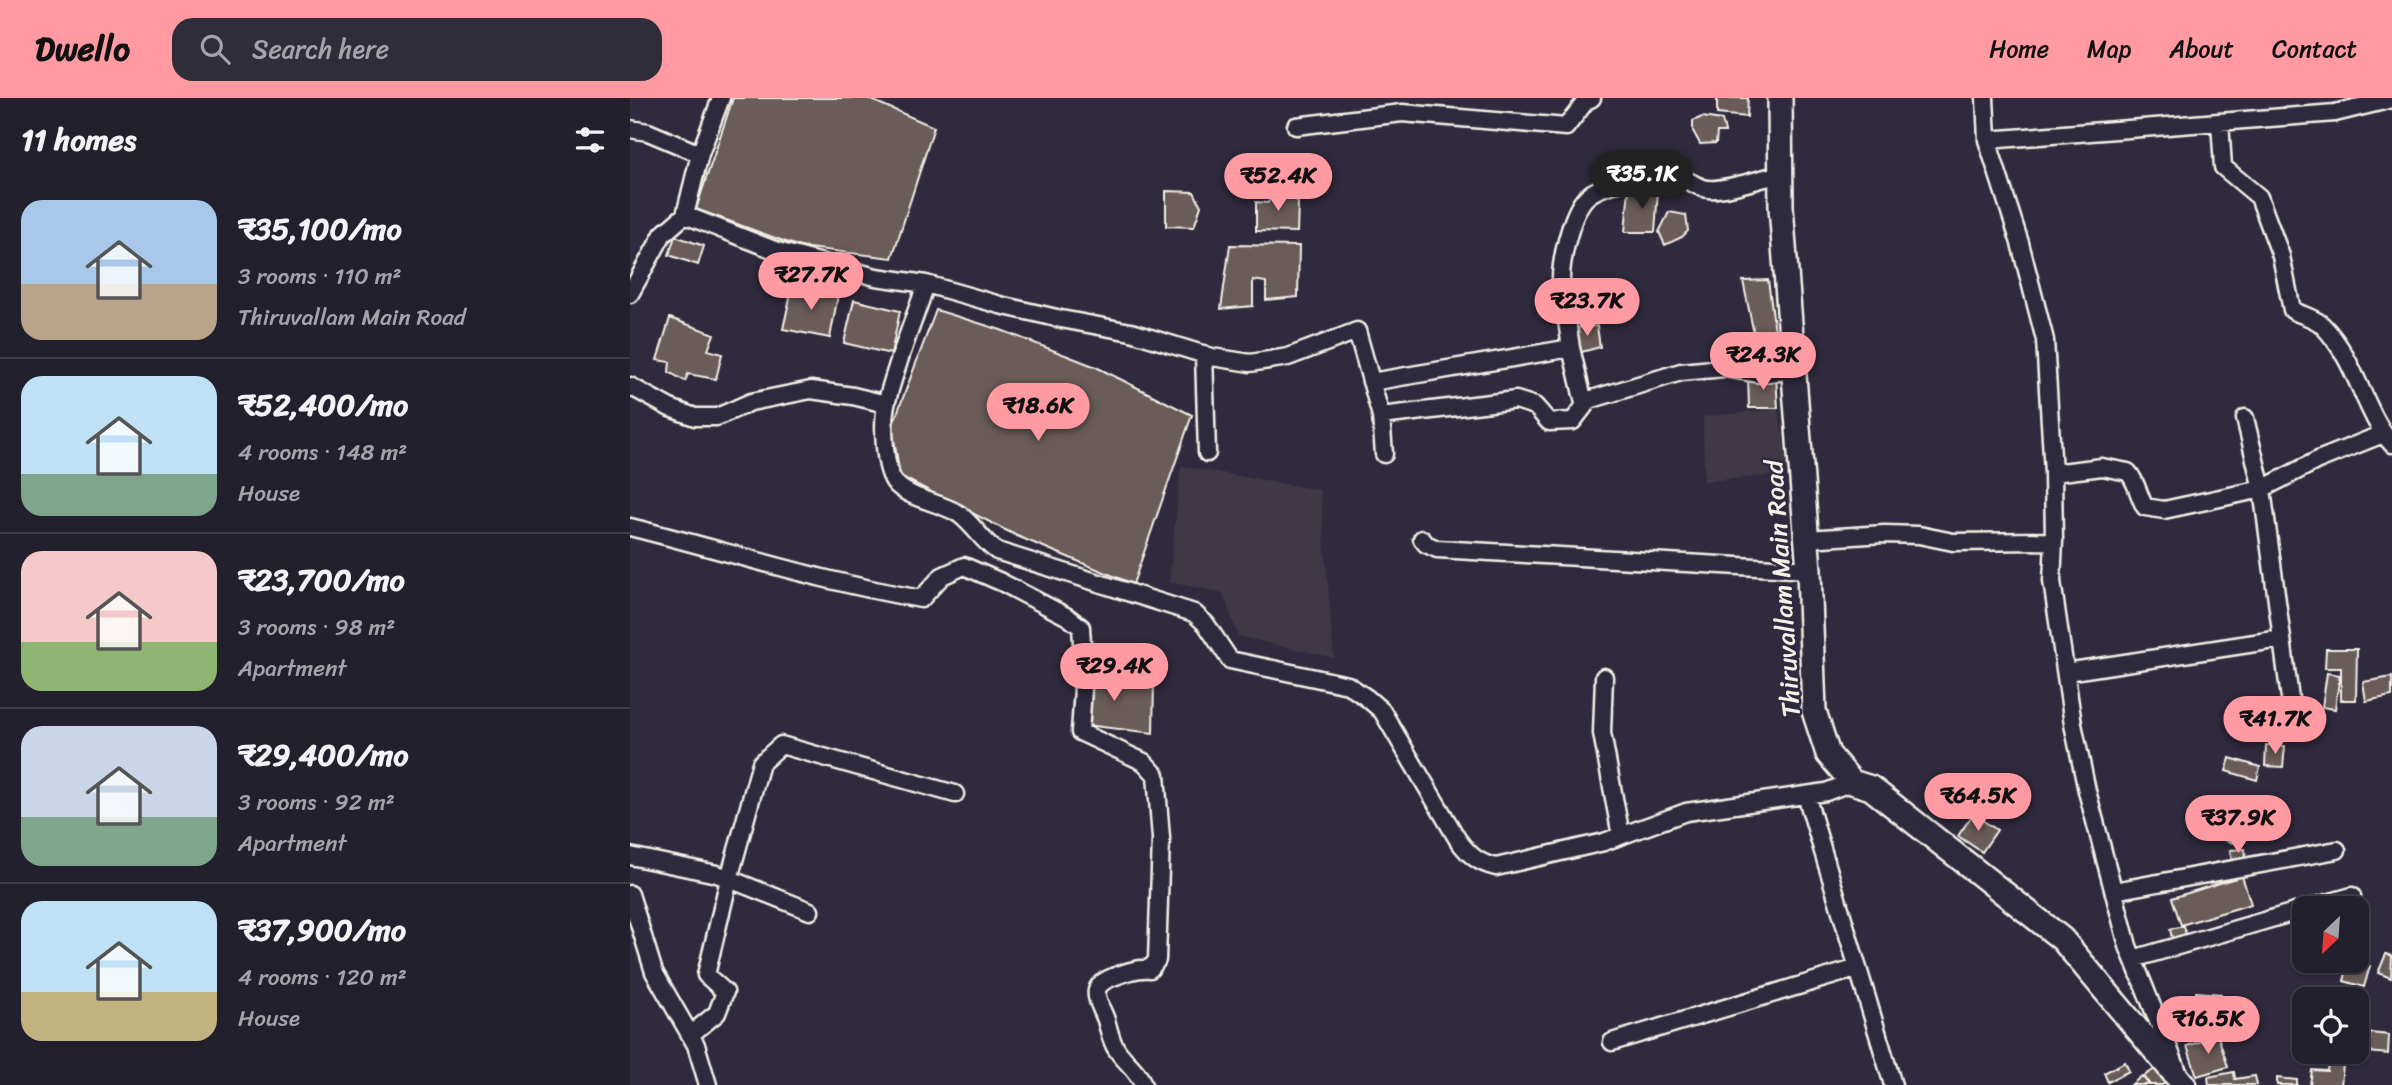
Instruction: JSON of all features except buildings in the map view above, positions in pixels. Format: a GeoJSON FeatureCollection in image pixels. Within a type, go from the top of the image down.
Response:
{"type":"FeatureCollection","features":[{"type":"Feature","properties":{"kind":"main road","name":"Thiruvallam Main Road"},"geometry":{"type":"LineString","coordinates":[[1780,98],[1781,207],[1810,570],[1814,711],[1828,754],[1852,782],[1871,788],[2062,939],[2183,1083]]}},
{"type":"Feature","properties":{"kind":"street"},"geometry":{"type":"LineString","coordinates":[[630,294],[663,234],[685,215],[700,154],[721,98]]}},
{"type":"Feature","properties":{"kind":"street"},"geometry":{"type":"LineString","coordinates":[[1296,126],[1402,113],[1566,127],[1586,101],[1592,98]]}},
{"type":"Feature","properties":{"kind":"street"},"geometry":{"type":"LineString","coordinates":[[1985,98],[1987,140],[2020,243],[2045,340],[2053,473],[2052,581],[2073,724],[2087,791],[2133,959],[2183,1083]]}},
{"type":"Feature","properties":{"kind":"street"},"geometry":{"type":"LineString","coordinates":[[1987,140],[2335,113],[2392,99]]}},
{"type":"Feature","properties":{"kind":"street"},"geometry":{"type":"LineString","coordinates":[[2053,473],[2102,467],[2128,471],[2145,507],[2164,510],[2262,489],[2318,460],[2388,439],[2351,365],[2320,324],[2292,310],[2281,256],[2259,197],[2223,167],[2220,121]]}},
{"type":"Feature","properties":{"kind":"street"},"geometry":{"type":"LineString","coordinates":[[630,129],[648,132],[700,154]]}},
{"type":"Feature","properties":{"kind":"street"},"geometry":{"type":"LineString","coordinates":[[1381,416],[1516,400],[1535,406],[1549,422],[1569,422],[1576,419],[1584,403],[1562,296],[1561,268],[1583,201],[1590,194],[1625,182],[1681,178],[1708,190],[1781,174]]}},
{"type":"Feature","properties":{"kind":"street"},"geometry":{"type":"LineString","coordinates":[[685,215],[777,251],[876,277],[926,284],[1036,314],[1131,332],[1204,354],[1250,363],[1288,357],[1357,331],[1381,416],[1384,454]]}},
{"type":"Feature","properties":{"kind":"street"},"geometry":{"type":"LineString","coordinates":[[926,284],[886,404],[886,458],[890,476],[897,485],[956,512],[997,551],[1194,613],[1206,624],[1230,660],[1348,685],[1382,711],[1468,855],[1482,864],[1496,867],[1604,842],[1686,812],[1826,792],[1852,782]]}},
{"type":"Feature","properties":{"kind":"street"},"geometry":{"type":"LineString","coordinates":[[1371,382],[1571,348]]}},
{"type":"Feature","properties":{"kind":"street"},"geometry":{"type":"LineString","coordinates":[[1204,354],[1207,453]]}},
{"type":"Feature","properties":{"kind":"street"},"geometry":{"type":"LineString","coordinates":[[1584,403],[1646,382],[1702,368],[1736,368],[1760,374],[1796,370]]}},
{"type":"Feature","properties":{"kind":"street"},"geometry":{"type":"LineString","coordinates":[[630,386],[670,408],[695,417],[717,417],[751,402],[811,390],[886,404]]}},
{"type":"Feature","properties":{"kind":"street"},"geometry":{"type":"LineString","coordinates":[[2245,418],[2262,489],[2293,722]]}},
{"type":"Feature","properties":{"kind":"street"},"geometry":{"type":"LineString","coordinates":[[630,527],[689,541],[751,561],[921,599],[942,576],[964,566],[1001,582],[1068,617],[1081,627],[1084,674],[1080,732],[1144,762],[1156,775],[1161,838],[1157,960],[1150,969],[1141,968],[1105,980],[1097,989],[1097,1003],[1115,1048],[1143,1085]]}},
{"type":"Feature","properties":{"kind":"street"},"geometry":{"type":"LineString","coordinates":[[1807,539],[1884,534],[1919,535],[1953,542],[2054,541]]}},
{"type":"Feature","properties":{"kind":"street"},"geometry":{"type":"LineString","coordinates":[[1422,539],[1437,549],[1810,570]]}},
{"type":"Feature","properties":{"kind":"street"},"geometry":{"type":"LineString","coordinates":[[2066,672],[2281,639]]}},
{"type":"Feature","properties":{"kind":"street"},"geometry":{"type":"LineString","coordinates":[[1604,677],[1602,733],[1621,835]]}},
{"type":"Feature","properties":{"kind":"street"},"geometry":{"type":"LineString","coordinates":[[690,1035],[717,1013],[725,992],[706,975],[761,763],[781,745],[955,794]]}},
{"type":"Feature","properties":{"kind":"street"},"geometry":{"type":"LineString","coordinates":[[1806,795],[1893,1085]]}},
{"type":"Feature","properties":{"kind":"street"},"geometry":{"type":"LineString","coordinates":[[2114,891],[2337,850]]}},
{"type":"Feature","properties":{"kind":"street"},"geometry":{"type":"LineString","coordinates":[[630,856],[707,871],[810,911]]}},
{"type":"Feature","properties":{"kind":"street"},"geometry":{"type":"LineString","coordinates":[[630,894],[654,972],[696,1045],[708,1085]]}},
{"type":"Feature","properties":{"kind":"street"},"geometry":{"type":"LineString","coordinates":[[2133,959],[2292,913]]}},
{"type":"Feature","properties":{"kind":"street"},"geometry":{"type":"LineString","coordinates":[[1612,1042],[1858,968]]}},
{"type":"Feature","properties":{"kind":"shaded area"},"geometry":{"type":"Polygon","coordinates":[[[1778,409],[1789,469],[1771,476],[1704,481],[1703,417],[1778,409]]]}},
{"type":"Feature","properties":{"kind":"shaded area"},"geometry":{"type":"Polygon","coordinates":[[[1181,466],[1320,490],[1334,658],[1238,636],[1223,593],[1169,582],[1181,466]]]}}]}
